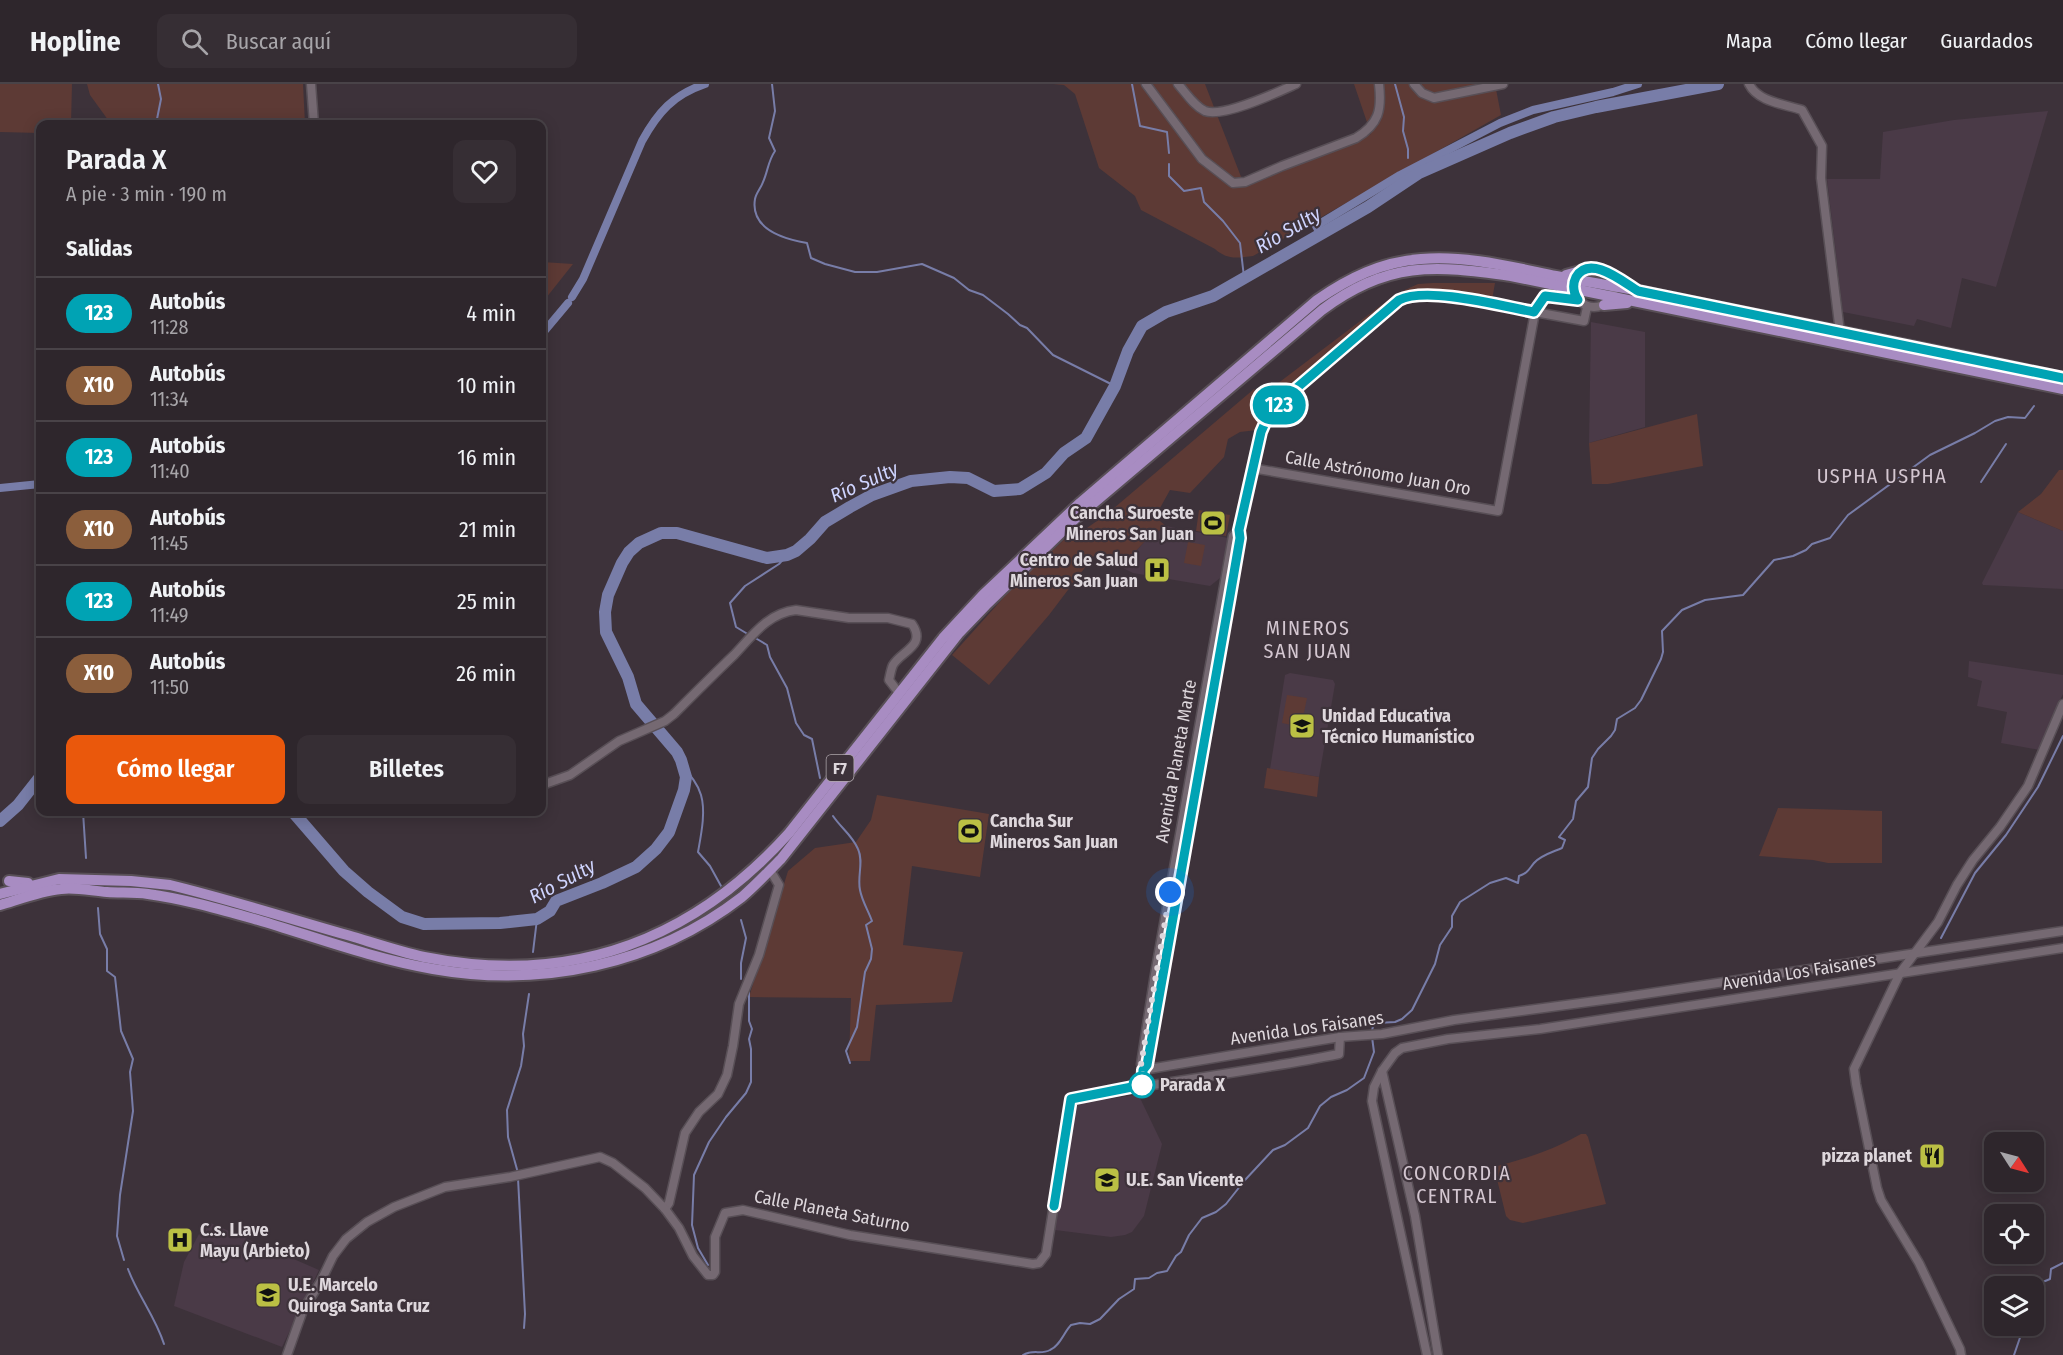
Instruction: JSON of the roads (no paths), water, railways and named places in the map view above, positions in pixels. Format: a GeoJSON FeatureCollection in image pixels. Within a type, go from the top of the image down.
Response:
{"type":"FeatureCollection","features":[{"type":"Feature","properties":{"kind":"highway","name":"F7"},"geometry":{"type":"LineString","coordinates":[[0,905],[59,879],[131,881],[170,885],[423,956],[483,964],[537,965],[596,956],[657,934],[699,912],[752,872],[789,833],[899,693],[962,618],[1047,533],[1317,300],[1367,270],[1394,262],[1422,259],[1473,261],[2063,389]]}},
{"type":"Feature","properties":{"kind":"highway","name":"F7"},"geometry":{"type":"LineString","coordinates":[[0,894],[63,888],[146,894],[212,907],[408,965],[461,973],[542,976],[592,967],[635,954],[696,926],[723,910],[770,870],[959,633],[986,605],[1077,518],[1331,303],[1367,282],[1392,273],[1425,268],[1475,271],[1558,281]]}},
{"type":"Feature","properties":{"kind":"highway"},"geometry":{"type":"LineString","coordinates":[[1582,303],[1558,281],[1584,270]]}},
{"type":"Feature","properties":{"kind":"highway"},"geometry":{"type":"LineString","coordinates":[[1609,274],[1637,296]]}},
{"type":"Feature","properties":{"kind":"highway","name":"F7"},"geometry":{"type":"LineString","coordinates":[[1637,296],[1840,332],[2063,378]]}},
{"type":"Feature","properties":{"kind":"highway"},"geometry":{"type":"LineString","coordinates":[[1604,305],[1637,296]]}},
{"type":"Feature","properties":{"kind":"highway"},"geometry":{"type":"LineString","coordinates":[[9,881],[38,889],[17,910]]}},
{"type":"Feature","properties":{"kind":"street"},"geometry":{"type":"LineString","coordinates":[[311,84],[314,120]]}},
{"type":"Feature","properties":{"kind":"street"},"geometry":{"type":"LineString","coordinates":[[1146,84],[1202,159],[1233,183],[1245,182],[1366,132],[1373,124],[1381,104],[1379,84]]}},
{"type":"Feature","properties":{"kind":"street"},"geometry":{"type":"LineString","coordinates":[[1178,84],[1198,106],[1206,111],[1215,112],[1258,100],[1296,84]]}},
{"type":"Feature","properties":{"kind":"street"},"geometry":{"type":"LineString","coordinates":[[1414,84],[1422,93],[1434,98],[1503,84]]}},
{"type":"Feature","properties":{"kind":"street"},"geometry":{"type":"LineString","coordinates":[[1750,85],[1762,98],[1802,110],[1822,146],[1821,178],[1840,332]]}},
{"type":"Feature","properties":{"kind":"street"},"geometry":{"type":"LineString","coordinates":[[1609,274],[1597,268],[1584,270],[1574,284],[1582,303],[1584,321],[1534,312],[1545,296],[1582,303],[1593,308],[1604,305],[1613,291],[1609,274]]}},
{"type":"Feature","properties":{"kind":"street","name":"Calle Astrónomo Juan Oro"},"geometry":{"type":"LineString","coordinates":[[1252,468],[1498,511],[1534,312]]}},
{"type":"Feature","properties":{"kind":"street","name":"Avenida Planeta Marte"},"geometry":{"type":"LineString","coordinates":[[1142,1085],[1240,538],[1239,530],[1252,468]]}},
{"type":"Feature","properties":{"kind":"street"},"geometry":{"type":"LineString","coordinates":[[546,783],[570,775],[619,741],[665,721],[756,631],[779,614],[789,611],[796,610],[849,618],[888,618],[912,624],[917,634],[916,641],[894,664],[889,680],[899,693]]}},
{"type":"Feature","properties":{"kind":"street"},"geometry":{"type":"LineString","coordinates":[[1961,1355],[1960,1348],[1918,1263],[1881,1200],[1854,1069],[1900,973],[1938,922],[1973,860],[2000,827],[2028,786],[2063,704]]}},
{"type":"Feature","properties":{"kind":"street"},"geometry":{"type":"LineString","coordinates":[[287,1355],[303,1310],[339,1248],[354,1233],[382,1213],[433,1191],[600,1157],[613,1162],[645,1188],[665,1209],[672,1191],[685,1133],[699,1112],[718,1094],[727,1075],[739,1004],[759,955],[779,885],[770,870]]}},
{"type":"Feature","properties":{"kind":"street","name":"Avenida Los Faisanes"},"geometry":{"type":"LineString","coordinates":[[1143,1070],[1340,1037],[1382,1034],[1454,1020],[1618,998],[2063,931]]}},
{"type":"Feature","properties":{"kind":"street","name":"Avenida Los Faisanes"},"geometry":{"type":"LineString","coordinates":[[1382,1071],[1395,1053],[1402,1048],[1448,1039],[1536,1029],[2063,948]]}},
{"type":"Feature","properties":{"kind":"street","name":"Avenida Los Faisanes"},"geometry":{"type":"LineString","coordinates":[[1044,1259],[1071,1099],[1142,1085],[1281,1065],[1339,1054],[1340,1037]]}},
{"type":"Feature","properties":{"kind":"street"},"geometry":{"type":"LineString","coordinates":[[1382,1071],[1372,1093],[1373,1109],[1428,1355]]}},
{"type":"Feature","properties":{"kind":"street"},"geometry":{"type":"LineString","coordinates":[[1382,1071],[1415,1216],[1438,1355]]}},
{"type":"Feature","properties":{"kind":"street","name":"Calle Planeta Saturno"},"geometry":{"type":"LineString","coordinates":[[665,1209],[679,1228],[693,1256],[708,1275],[713,1275],[715,1272],[715,1237],[725,1213],[743,1210],[850,1235],[1034,1264],[1044,1259]]}},
{"type":"Feature","properties":{"kind":"waterway"},"geometry":{"type":"LineString","coordinates":[[157,120],[161,99],[158,84]]}},
{"type":"Feature","properties":{"kind":"waterway"},"geometry":{"type":"LineString","coordinates":[[572,297],[583,279],[648,131],[675,99],[705,84]]}},
{"type":"Feature","properties":{"kind":"waterway"},"geometry":{"type":"LineString","coordinates":[[772,84],[775,111],[769,138],[775,151],[755,199],[755,209],[763,225],[770,231],[788,239],[807,243],[811,258],[825,264],[855,272],[877,272],[922,264],[954,278],[969,290],[983,295],[1020,325],[1027,328],[1053,355],[1115,386]]}},
{"type":"Feature","properties":{"kind":"waterway"},"geometry":{"type":"LineString","coordinates":[[1132,84],[1140,126],[1167,132],[1169,153]]}},
{"type":"Feature","properties":{"kind":"waterway"},"geometry":{"type":"LineString","coordinates":[[1395,84],[1404,117],[1403,131],[1408,158]]}},
{"type":"Feature","properties":{"kind":"waterway"},"geometry":{"type":"LineString","coordinates":[[1321,235],[1316,226],[1400,175],[1500,123],[1533,110],[1638,84]]}},
{"type":"Feature","properties":{"kind":"waterway","name":"Río Sulty"},"geometry":{"type":"LineString","coordinates":[[296,816],[344,871],[402,917],[424,924],[500,923],[537,919],[550,911],[556,901],[636,867],[656,849],[669,832],[684,790],[686,777],[681,760],[677,752],[636,704],[628,677],[606,632],[605,612],[608,595],[622,563],[639,543],[661,533],[677,533],[767,558],[796,551],[825,522],[872,495],[911,481],[950,477],[968,478],[994,491],[1020,489],[1046,473],[1064,453],[1086,438],[1115,386],[1128,351],[1142,326],[1166,312],[1213,296],[1368,207],[1419,173],[1510,133],[1554,117],[1596,107],[1718,84]]}},
{"type":"Feature","properties":{"kind":"waterway"},"geometry":{"type":"LineString","coordinates":[[1169,164],[1169,176],[1184,191],[1201,188],[1204,202],[1240,243],[1244,277]]}},
{"type":"Feature","properties":{"kind":"waterway"},"geometry":{"type":"LineString","coordinates":[[546,329],[568,303]]}},
{"type":"Feature","properties":{"kind":"waterway"},"geometry":{"type":"LineString","coordinates":[[1372,1031],[1373,1026],[1377,1023],[1395,1022],[1412,1010],[1435,964],[1440,945],[1452,927],[1452,916],[1460,902],[1490,883],[1506,878],[1518,883],[1519,876],[1537,860],[1562,848],[1565,840],[1559,837],[1573,819],[1576,801],[1588,787],[1592,758],[1615,730],[1617,719],[1635,708],[1641,700],[1661,659],[1662,631],[1682,610],[1705,600],[1743,595],[1774,560],[1793,556],[1806,550],[1812,544],[1830,538],[1848,515],[1930,455],[1995,421],[2008,417],[2025,418],[2034,406]]}},
{"type":"Feature","properties":{"kind":"waterway"},"geometry":{"type":"LineString","coordinates":[[1981,482],[2006,444]]}},
{"type":"Feature","properties":{"kind":"waterway"},"geometry":{"type":"LineString","coordinates":[[0,488],[36,484]]}},
{"type":"Feature","properties":{"kind":"waterway"},"geometry":{"type":"LineString","coordinates":[[746,633],[736,627],[730,603],[745,586],[779,564],[787,555]]}},
{"type":"Feature","properties":{"kind":"waterway"},"geometry":{"type":"LineString","coordinates":[[757,639],[767,645],[770,657],[787,688],[796,723],[804,735],[812,739],[820,778]]}},
{"type":"Feature","properties":{"kind":"waterway"},"geometry":{"type":"LineString","coordinates":[[1941,938],[1975,873],[2006,835],[2038,787],[2063,736]]}},
{"type":"Feature","properties":{"kind":"waterway"},"geometry":{"type":"LineString","coordinates":[[683,767],[691,776],[701,795],[703,809],[698,852],[710,866],[721,886]]}},
{"type":"Feature","properties":{"kind":"waterway","name":"Río Sulty"},"geometry":{"type":"LineString","coordinates":[[0,821],[18,805],[36,782]]}},
{"type":"Feature","properties":{"kind":"waterway"},"geometry":{"type":"LineString","coordinates":[[83,816],[86,858]]}},
{"type":"Feature","properties":{"kind":"waterway"},"geometry":{"type":"LineString","coordinates":[[833,816],[853,840],[860,854],[860,890],[872,921],[866,925],[872,949],[871,959],[865,972],[857,1027],[846,1051],[850,1063]]}},
{"type":"Feature","properties":{"kind":"waterway"},"geometry":{"type":"LineString","coordinates":[[98,908],[100,934],[107,949],[107,971],[115,977],[121,1031],[133,1059],[130,1072],[133,1111],[120,1195],[117,1236],[124,1260]]}},
{"type":"Feature","properties":{"kind":"waterway"},"geometry":{"type":"LineString","coordinates":[[533,952],[537,919]]}},
{"type":"Feature","properties":{"kind":"waterway"},"geometry":{"type":"LineString","coordinates":[[741,920],[746,938],[741,963],[741,979]]}},
{"type":"Feature","properties":{"kind":"waterway"},"geometry":{"type":"LineString","coordinates":[[708,1265],[698,1248],[692,1225],[694,1175],[709,1142],[746,1093],[751,1082],[749,1039],[752,1029],[749,1021],[749,992]]}},
{"type":"Feature","properties":{"kind":"waterway"},"geometry":{"type":"LineString","coordinates":[[518,1173],[508,1137],[507,1110],[521,1066],[529,994]]}},
{"type":"Feature","properties":{"kind":"waterway"},"geometry":{"type":"LineString","coordinates":[[1023,1355],[1053,1348],[1071,1325],[1090,1324],[1100,1319],[1119,1299],[1134,1289],[1135,1279],[1149,1278],[1167,1271],[1202,1218],[1216,1212],[1226,1204],[1273,1150],[1285,1145],[1308,1128],[1320,1106],[1364,1078],[1374,1052],[1372,1037]]}},
{"type":"Feature","properties":{"kind":"waterway"},"geometry":{"type":"LineString","coordinates":[[518,1178],[524,1328]]}},
{"type":"Feature","properties":{"kind":"waterway"},"geometry":{"type":"LineString","coordinates":[[2044,1282],[2050,1279],[2051,1269],[2063,1263]]}},
{"type":"Feature","properties":{"kind":"waterway"},"geometry":{"type":"LineString","coordinates":[[128,1269],[164,1344]]}},
{"type":"Feature","properties":{"kind":"waterway"},"geometry":{"type":"LineString","coordinates":[[2014,1355],[2021,1336]]}},
{"type":"Feature","properties":{"kind":"place","name":"Cancha Suroeste Mineros San Juan"},"geometry":{"type":"Point","coordinates":[1213,523]}},
{"type":"Feature","properties":{"kind":"place","name":"Centro de Salud Mineros San Juan"},"geometry":{"type":"Point","coordinates":[1157,570]}},
{"type":"Feature","properties":{"kind":"place","name":"Unidad Educativa Técnico Humanístico"},"geometry":{"type":"Point","coordinates":[1302,726]}},
{"type":"Feature","properties":{"kind":"place","name":"Cancha Sur Mineros San Juan"},"geometry":{"type":"Point","coordinates":[970,831]}},
{"type":"Feature","properties":{"kind":"place","name":"Parada X"},"geometry":{"type":"Point","coordinates":[1142,1085]}},
{"type":"Feature","properties":{"kind":"place","name":"pizza planet"},"geometry":{"type":"Point","coordinates":[1932,1156]}},
{"type":"Feature","properties":{"kind":"place","name":"U.E. San Vicente"},"geometry":{"type":"Point","coordinates":[1107,1180]}},
{"type":"Feature","properties":{"kind":"place","name":"C.s. Llave Mayu (Arbieto)"},"geometry":{"type":"Point","coordinates":[180,1240]}},
{"type":"Feature","properties":{"kind":"place","name":"U.E. Marcelo Quiroga Santa Cruz"},"geometry":{"type":"Point","coordinates":[268,1295]}},
{"type":"Feature","properties":{"kind":"district","name":"USPHA USPHA"},"geometry":{"type":"Point","coordinates":[1882,476]}},
{"type":"Feature","properties":{"kind":"district","name":"MINEROS SAN JUAN"},"geometry":{"type":"Point","coordinates":[1308,640]}},
{"type":"Feature","properties":{"kind":"district","name":"CONCORDIA CENTRAL"},"geometry":{"type":"Point","coordinates":[1457,1184]}}]}
